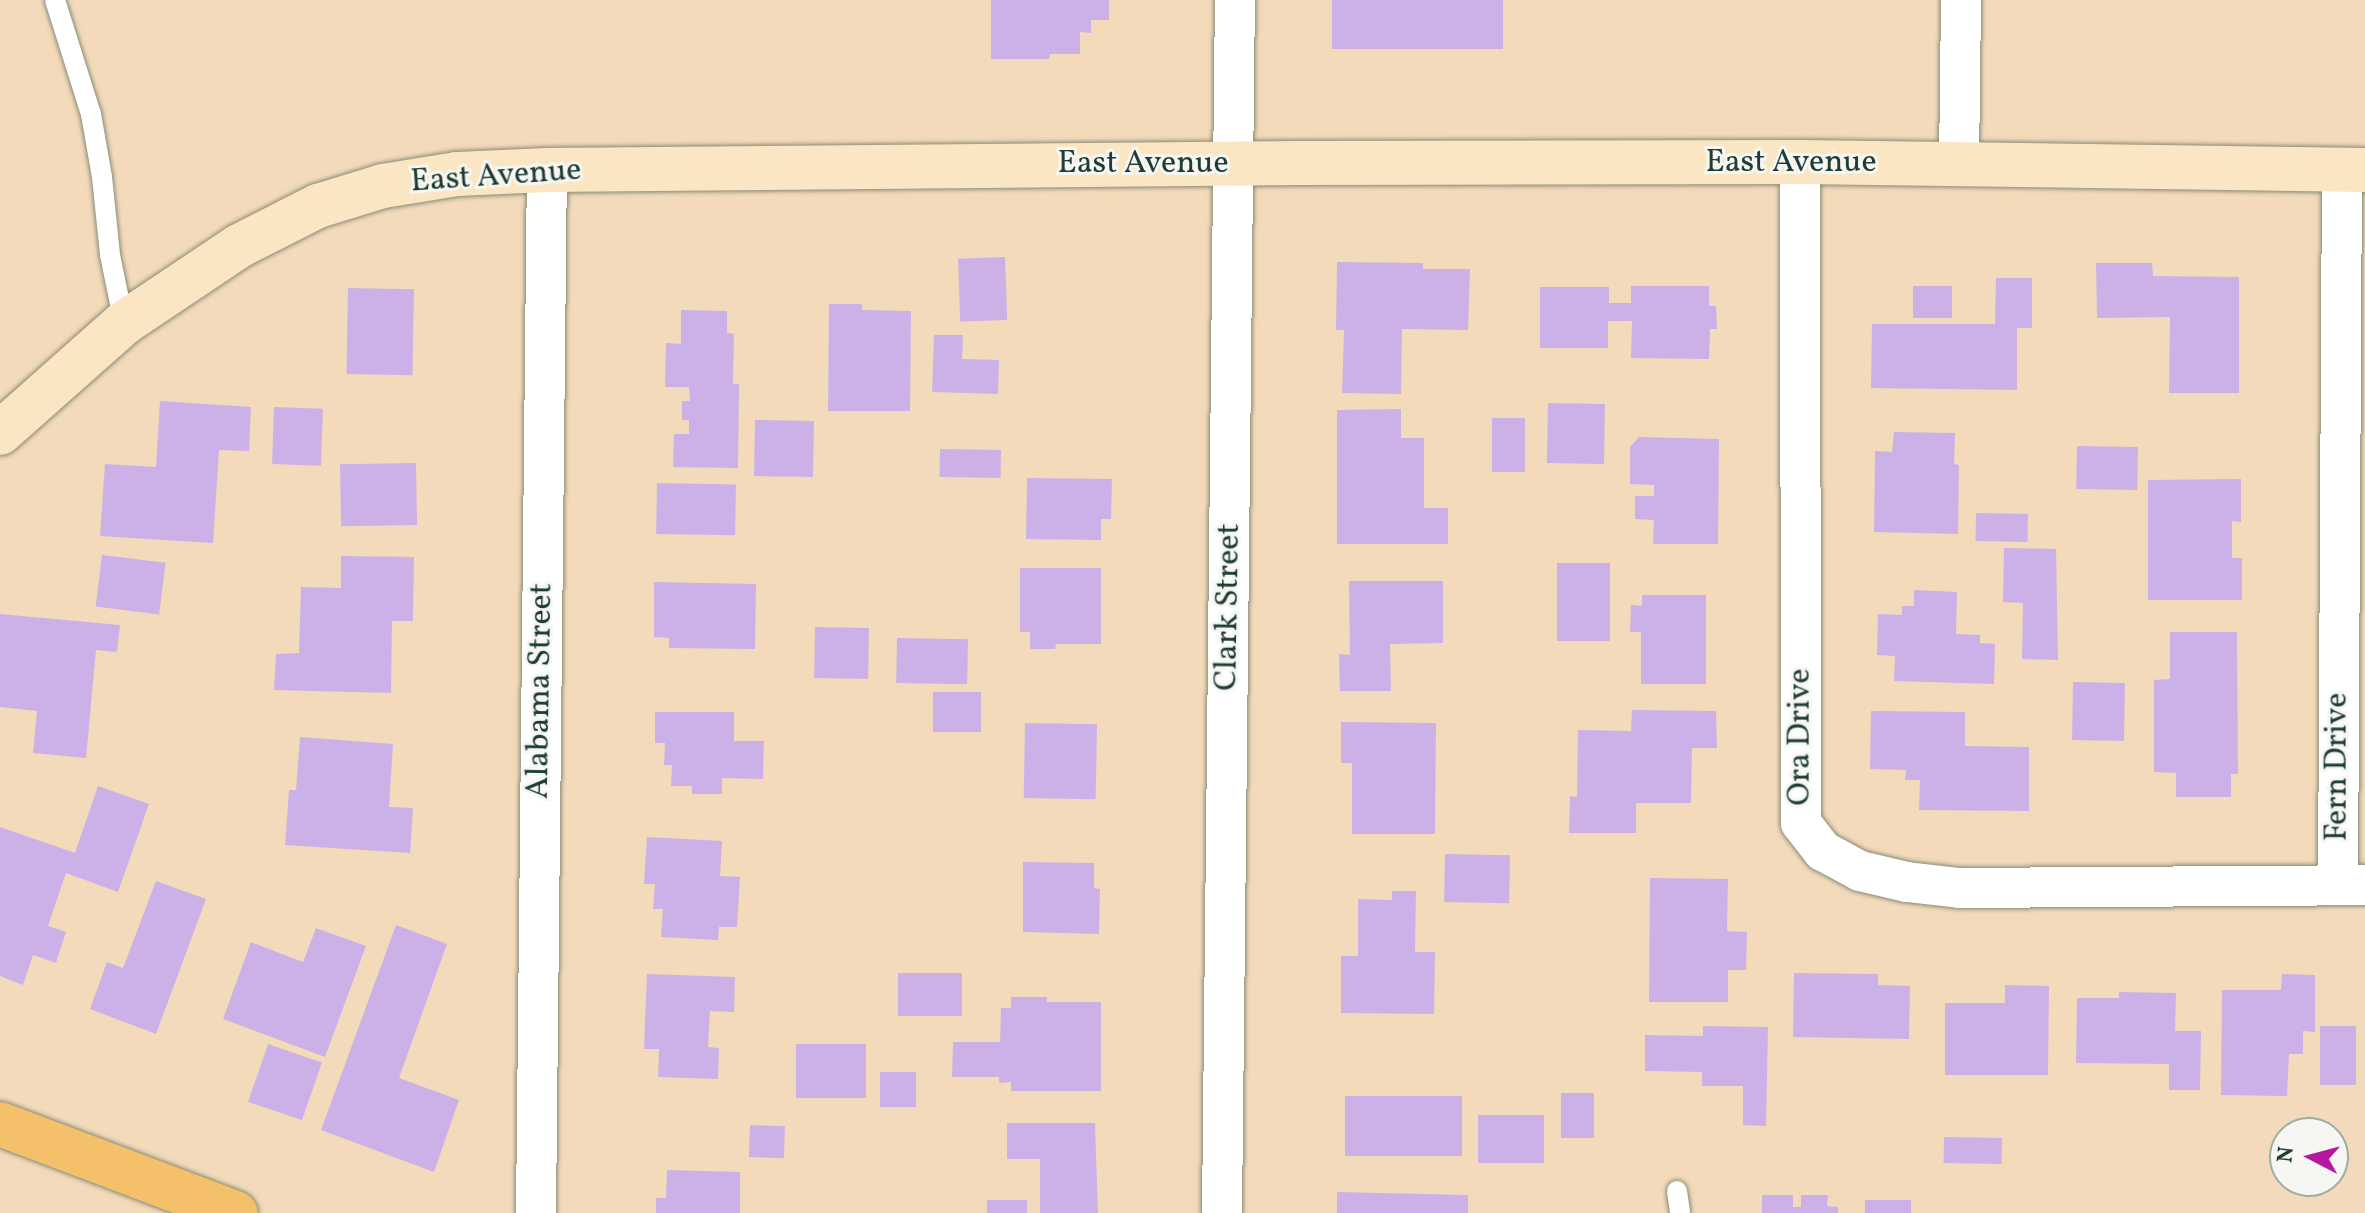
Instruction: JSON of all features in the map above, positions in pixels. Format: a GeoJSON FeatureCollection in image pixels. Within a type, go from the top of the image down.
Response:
{"type":"FeatureCollection","features":[{"type":"Feature","properties":{"kind":"main road"},"geometry":{"type":"LineString","coordinates":[[0,1124],[236,1213]]}},
{"type":"Feature","properties":{"kind":"street","name":"Clark Street"},"geometry":{"type":"LineString","coordinates":[[1222,1213],[1235,0]]}},
{"type":"Feature","properties":{"kind":"street"},"geometry":{"type":"LineString","coordinates":[[1959,165],[1961,0]]}},
{"type":"Feature","properties":{"kind":"street","name":"East Avenue"},"geometry":{"type":"LineString","coordinates":[[0,433],[124,323],[239,246],[318,206],[383,186],[457,174],[547,170],[1234,163],[1800,162],[2354,170]]}},
{"type":"Feature","properties":{"kind":"street","name":"Ora Drive"},"geometry":{"type":"LineString","coordinates":[[1800,162],[1801,823],[1823,851],[1860,871],[1907,882],[1960,888],[2351,885]]}},
{"type":"Feature","properties":{"kind":"street","name":"Alabama Street"},"geometry":{"type":"LineString","coordinates":[[536,1213],[547,170]]}},
{"type":"Feature","properties":{"kind":"street","name":"Fern Drive"},"geometry":{"type":"LineString","coordinates":[[2351,885],[2354,170]]}},
{"type":"Feature","properties":{"kind":"lane"},"geometry":{"type":"LineString","coordinates":[[55,0],[91,114],[102,177],[110,255],[124,323]]}},
{"type":"Feature","properties":{"kind":"lane"},"geometry":{"type":"LineString","coordinates":[[1677,1191],[1680,1213]]}},
{"type":"Feature","properties":{"kind":"building"},"geometry":{"type":"Polygon","coordinates":[[[991,0],[1109,0],[1109,20],[1091,20],[1091,33],[1080,32],[1080,54],[1050,54],[1049,59],[991,59],[991,0]]]}},
{"type":"Feature","properties":{"kind":"building"},"geometry":{"type":"Polygon","coordinates":[[[1332,0],[1503,0],[1503,49],[1332,49],[1332,0]]]}},
{"type":"Feature","properties":{"kind":"building"},"geometry":{"type":"Polygon","coordinates":[[[1005,257],[1007,320],[960,322],[958,259],[1005,257]]]}},
{"type":"Feature","properties":{"kind":"building"},"geometry":{"type":"Polygon","coordinates":[[[1337,262],[1423,263],[1423,269],[1470,269],[1468,330],[1402,329],[1401,394],[1342,393],[1344,330],[1336,330],[1337,262]]]}},
{"type":"Feature","properties":{"kind":"building"},"geometry":{"type":"Polygon","coordinates":[[[2096,263],[2152,263],[2153,276],[2239,277],[2239,393],[2169,393],[2170,317],[2097,318],[2096,263]]]}},
{"type":"Feature","properties":{"kind":"building"},"geometry":{"type":"Polygon","coordinates":[[[1996,278],[2032,278],[2032,328],[2017,328],[2017,390],[1871,388],[1872,324],[1995,324],[1996,278]]]}},
{"type":"Feature","properties":{"kind":"building"},"geometry":{"type":"Polygon","coordinates":[[[1631,286],[1709,286],[1709,306],[1716,306],[1717,329],[1710,329],[1709,359],[1631,358],[1632,321],[1608,321],[1608,348],[1540,348],[1540,287],[1609,287],[1609,303],[1631,303],[1631,286]]]}},
{"type":"Feature","properties":{"kind":"building"},"geometry":{"type":"Polygon","coordinates":[[[1913,286],[1952,286],[1952,318],[1913,318],[1913,286]]]}},
{"type":"Feature","properties":{"kind":"building"},"geometry":{"type":"Polygon","coordinates":[[[348,288],[414,289],[412,375],[346,374],[348,288]]]}},
{"type":"Feature","properties":{"kind":"building"},"geometry":{"type":"Polygon","coordinates":[[[829,304],[862,304],[862,310],[911,311],[910,411],[828,411],[829,304]]]}},
{"type":"Feature","properties":{"kind":"building"},"geometry":{"type":"Polygon","coordinates":[[[681,310],[727,311],[727,333],[734,334],[733,384],[739,384],[738,468],[673,467],[674,434],[689,434],[689,420],[682,420],[682,401],[690,401],[689,387],[665,387],[666,343],[681,344],[681,310]]]}},
{"type":"Feature","properties":{"kind":"building"},"geometry":{"type":"Polygon","coordinates":[[[934,335],[963,335],[962,359],[999,360],[998,394],[932,392],[934,335]]]}},
{"type":"Feature","properties":{"kind":"building"},"geometry":{"type":"Polygon","coordinates":[[[160,401],[251,407],[249,451],[219,450],[213,543],[100,536],[105,464],[156,467],[160,401]]]}},
{"type":"Feature","properties":{"kind":"building"},"geometry":{"type":"Polygon","coordinates":[[[1548,403],[1605,404],[1604,464],[1547,463],[1548,403]]]}},
{"type":"Feature","properties":{"kind":"building"},"geometry":{"type":"Polygon","coordinates":[[[274,407],[323,409],[321,466],[272,464],[274,407]]]}},
{"type":"Feature","properties":{"kind":"building"},"geometry":{"type":"Polygon","coordinates":[[[1401,409],[1401,438],[1424,438],[1424,508],[1448,508],[1448,544],[1337,544],[1337,410],[1401,409]]]}},
{"type":"Feature","properties":{"kind":"building"},"geometry":{"type":"Polygon","coordinates":[[[1492,418],[1525,418],[1525,472],[1492,472],[1492,418]]]}},
{"type":"Feature","properties":{"kind":"building"},"geometry":{"type":"Polygon","coordinates":[[[755,420],[814,421],[813,477],[754,476],[755,420]]]}},
{"type":"Feature","properties":{"kind":"building"},"geometry":{"type":"Polygon","coordinates":[[[1894,432],[1955,433],[1954,464],[1959,465],[1958,534],[1874,532],[1875,451],[1892,452],[1894,432]]]}},
{"type":"Feature","properties":{"kind":"building"},"geometry":{"type":"Polygon","coordinates":[[[1639,437],[1719,439],[1718,544],[1653,544],[1654,520],[1635,519],[1635,496],[1654,496],[1654,485],[1630,484],[1630,447],[1639,437]]]}},
{"type":"Feature","properties":{"kind":"building"},"geometry":{"type":"Polygon","coordinates":[[[2077,446],[2138,447],[2137,490],[2076,489],[2077,446]]]}},
{"type":"Feature","properties":{"kind":"building"},"geometry":{"type":"Polygon","coordinates":[[[940,449],[1001,450],[1001,478],[940,477],[940,449]]]}},
{"type":"Feature","properties":{"kind":"building"},"geometry":{"type":"Polygon","coordinates":[[[416,463],[417,525],[341,526],[340,464],[416,463]]]}},
{"type":"Feature","properties":{"kind":"building"},"geometry":{"type":"Polygon","coordinates":[[[1027,478],[1112,479],[1111,519],[1101,519],[1101,540],[1026,539],[1027,478]]]}},
{"type":"Feature","properties":{"kind":"building"},"geometry":{"type":"Polygon","coordinates":[[[2241,479],[2241,522],[2232,521],[2232,558],[2242,558],[2242,600],[2148,600],[2148,480],[2241,479]]]}},
{"type":"Feature","properties":{"kind":"building"},"geometry":{"type":"Polygon","coordinates":[[[657,483],[736,484],[735,535],[656,534],[657,483]]]}},
{"type":"Feature","properties":{"kind":"building"},"geometry":{"type":"Polygon","coordinates":[[[1976,513],[2028,514],[2028,542],[1976,541],[1976,513]]]}},
{"type":"Feature","properties":{"kind":"building"},"geometry":{"type":"Polygon","coordinates":[[[2004,548],[2056,549],[2058,660],[2022,659],[2023,603],[2003,602],[2004,548]]]}},
{"type":"Feature","properties":{"kind":"building"},"geometry":{"type":"Polygon","coordinates":[[[102,555],[166,563],[159,614],[96,607],[102,555]]]}},
{"type":"Feature","properties":{"kind":"building"},"geometry":{"type":"Polygon","coordinates":[[[341,556],[414,557],[413,621],[392,621],[391,693],[274,690],[276,654],[299,653],[301,587],[341,588],[341,556]]]}},
{"type":"Feature","properties":{"kind":"building"},"geometry":{"type":"Polygon","coordinates":[[[1557,563],[1610,563],[1610,641],[1557,641],[1557,563]]]}},
{"type":"Feature","properties":{"kind":"building"},"geometry":{"type":"Polygon","coordinates":[[[1020,568],[1101,568],[1101,644],[1056,644],[1055,649],[1030,649],[1030,632],[1020,632],[1020,568]]]}},
{"type":"Feature","properties":{"kind":"building"},"geometry":{"type":"Polygon","coordinates":[[[1349,581],[1443,581],[1443,643],[1390,644],[1391,691],[1340,691],[1339,654],[1350,655],[1349,581]]]}},
{"type":"Feature","properties":{"kind":"building"},"geometry":{"type":"Polygon","coordinates":[[[654,582],[756,584],[755,649],[669,648],[669,638],[654,637],[654,582]]]}},
{"type":"Feature","properties":{"kind":"building"},"geometry":{"type":"Polygon","coordinates":[[[1914,590],[1957,592],[1956,634],[1980,635],[1980,643],[1995,644],[1994,684],[1894,681],[1895,656],[1877,655],[1878,614],[1902,615],[1902,606],[1914,606],[1914,590]]]}},
{"type":"Feature","properties":{"kind":"building"},"geometry":{"type":"Polygon","coordinates":[[[1642,595],[1706,595],[1706,684],[1641,684],[1641,632],[1630,632],[1631,605],[1642,606],[1642,595]]]}},
{"type":"Feature","properties":{"kind":"building"},"geometry":{"type":"Polygon","coordinates":[[[0,614],[120,625],[117,652],[96,650],[86,758],[33,753],[37,711],[0,707],[0,614]]]}},
{"type":"Feature","properties":{"kind":"building"},"geometry":{"type":"Polygon","coordinates":[[[815,627],[869,628],[868,679],[814,678],[815,627]]]}},
{"type":"Feature","properties":{"kind":"building"},"geometry":{"type":"Polygon","coordinates":[[[2170,632],[2237,632],[2238,774],[2231,774],[2231,797],[2176,797],[2176,773],[2154,772],[2154,680],[2170,679],[2170,632]]]}},
{"type":"Feature","properties":{"kind":"building"},"geometry":{"type":"Polygon","coordinates":[[[897,638],[968,639],[967,684],[896,683],[897,638]]]}},
{"type":"Feature","properties":{"kind":"building"},"geometry":{"type":"Polygon","coordinates":[[[2073,682],[2125,683],[2124,741],[2072,740],[2073,682]]]}},
{"type":"Feature","properties":{"kind":"building"},"geometry":{"type":"Polygon","coordinates":[[[933,692],[981,692],[981,732],[933,732],[933,692]]]}},
{"type":"Feature","properties":{"kind":"building"},"geometry":{"type":"Polygon","coordinates":[[[1632,710],[1716,711],[1717,748],[1692,748],[1691,803],[1636,803],[1636,833],[1569,833],[1570,796],[1577,797],[1578,730],[1631,731],[1632,710]]]}},
{"type":"Feature","properties":{"kind":"building"},"geometry":{"type":"Polygon","coordinates":[[[1871,711],[1965,712],[1965,746],[2029,747],[2029,811],[1919,810],[1920,780],[1905,780],[1906,770],[1870,769],[1871,711]]]}},
{"type":"Feature","properties":{"kind":"building"},"geometry":{"type":"Polygon","coordinates":[[[655,712],[734,712],[734,741],[764,741],[763,779],[722,778],[722,794],[692,794],[692,786],[671,786],[672,765],[664,765],[665,743],[655,743],[655,712]]]}},
{"type":"Feature","properties":{"kind":"building"},"geometry":{"type":"Polygon","coordinates":[[[1341,722],[1436,723],[1435,834],[1352,834],[1352,763],[1341,763],[1341,722]]]}},
{"type":"Feature","properties":{"kind":"building"},"geometry":{"type":"Polygon","coordinates":[[[1025,723],[1097,724],[1096,799],[1024,798],[1025,723]]]}},
{"type":"Feature","properties":{"kind":"building"},"geometry":{"type":"Polygon","coordinates":[[[300,737],[393,744],[389,807],[413,808],[410,853],[285,845],[289,790],[296,790],[300,737]]]}},
{"type":"Feature","properties":{"kind":"building"},"geometry":{"type":"Polygon","coordinates":[[[98,786],[149,804],[118,892],[66,873],[48,926],[66,932],[56,963],[33,955],[23,985],[0,976],[0,827],[75,853],[98,786]]]}},
{"type":"Feature","properties":{"kind":"building"},"geometry":{"type":"Polygon","coordinates":[[[647,837],[722,841],[720,876],[740,877],[737,927],[719,927],[718,940],[661,937],[663,909],[653,909],[655,884],[644,884],[647,837]]]}},
{"type":"Feature","properties":{"kind":"building"},"geometry":{"type":"Polygon","coordinates":[[[1445,854],[1510,855],[1509,903],[1444,902],[1445,854]]]}},
{"type":"Feature","properties":{"kind":"building"},"geometry":{"type":"Polygon","coordinates":[[[1023,862],[1094,863],[1094,888],[1100,889],[1099,934],[1023,932],[1023,862]]]}},
{"type":"Feature","properties":{"kind":"building"},"geometry":{"type":"Polygon","coordinates":[[[1650,878],[1728,879],[1727,931],[1747,932],[1746,970],[1728,970],[1728,1002],[1649,1002],[1650,878]]]}},
{"type":"Feature","properties":{"kind":"building"},"geometry":{"type":"Polygon","coordinates":[[[156,881],[206,899],[156,1034],[90,1009],[107,962],[123,968],[156,881]]]}},
{"type":"Feature","properties":{"kind":"building"},"geometry":{"type":"Polygon","coordinates":[[[1392,891],[1416,891],[1415,952],[1435,952],[1434,1014],[1341,1013],[1341,956],[1358,956],[1358,899],[1392,900],[1392,891]]]}},
{"type":"Feature","properties":{"kind":"building"},"geometry":{"type":"Polygon","coordinates":[[[396,925],[447,944],[399,1078],[459,1100],[434,1172],[321,1130],[396,925]]]}},
{"type":"Feature","properties":{"kind":"building"},"geometry":{"type":"Polygon","coordinates":[[[316,928],[366,946],[325,1057],[223,1019],[251,942],[303,962],[316,928]]]}},
{"type":"Feature","properties":{"kind":"building"},"geometry":{"type":"Polygon","coordinates":[[[898,973],[962,973],[962,1016],[898,1016],[898,973]]]}},
{"type":"Feature","properties":{"kind":"building"},"geometry":{"type":"Polygon","coordinates":[[[1794,973],[1878,974],[1878,985],[1910,986],[1909,1039],[1793,1037],[1794,973]]]}},
{"type":"Feature","properties":{"kind":"building"},"geometry":{"type":"Polygon","coordinates":[[[647,974],[735,977],[734,1012],[710,1011],[708,1047],[719,1048],[718,1079],[658,1077],[659,1049],[644,1049],[647,974]]]}},
{"type":"Feature","properties":{"kind":"building"},"geometry":{"type":"Polygon","coordinates":[[[2282,974],[2315,975],[2315,1032],[2303,1031],[2303,1054],[2289,1054],[2287,1096],[2221,1095],[2222,990],[2281,990],[2282,974]]]}},
{"type":"Feature","properties":{"kind":"building"},"geometry":{"type":"Polygon","coordinates":[[[2005,985],[2049,986],[2048,1075],[1945,1075],[1945,1003],[2005,1003],[2005,985]]]}},
{"type":"Feature","properties":{"kind":"building"},"geometry":{"type":"Polygon","coordinates":[[[2119,992],[2176,993],[2175,1031],[2201,1031],[2200,1090],[2169,1090],[2169,1064],[2076,1063],[2077,998],[2119,998],[2119,992]]]}},
{"type":"Feature","properties":{"kind":"building"},"geometry":{"type":"Polygon","coordinates":[[[1011,997],[1047,997],[1047,1002],[1101,1002],[1101,1091],[1011,1091],[1011,1082],[999,1083],[999,1077],[952,1077],[953,1042],[1000,1042],[1001,1008],[1011,1008],[1011,997]]]}},
{"type":"Feature","properties":{"kind":"building"},"geometry":{"type":"Polygon","coordinates":[[[1703,1026],[1768,1027],[1766,1126],[1743,1125],[1743,1086],[1702,1086],[1702,1072],[1645,1071],[1645,1035],[1703,1036],[1703,1026]]]}},
{"type":"Feature","properties":{"kind":"building"},"geometry":{"type":"Polygon","coordinates":[[[2320,1026],[2356,1026],[2356,1085],[2320,1085],[2320,1026]]]}},
{"type":"Feature","properties":{"kind":"building"},"geometry":{"type":"Polygon","coordinates":[[[268,1044],[322,1063],[302,1120],[248,1102],[268,1044]]]}},
{"type":"Feature","properties":{"kind":"building"},"geometry":{"type":"Polygon","coordinates":[[[796,1044],[866,1044],[866,1098],[796,1098],[796,1044]]]}},
{"type":"Feature","properties":{"kind":"building"},"geometry":{"type":"Polygon","coordinates":[[[880,1072],[916,1072],[916,1107],[880,1107],[880,1072]]]}},
{"type":"Feature","properties":{"kind":"building"},"geometry":{"type":"Polygon","coordinates":[[[1561,1093],[1594,1093],[1594,1138],[1561,1138],[1561,1093]]]}},
{"type":"Feature","properties":{"kind":"building"},"geometry":{"type":"Polygon","coordinates":[[[1345,1096],[1462,1096],[1462,1156],[1345,1156],[1345,1096]]]}},
{"type":"Feature","properties":{"kind":"building"},"geometry":{"type":"Polygon","coordinates":[[[1478,1115],[1544,1115],[1544,1163],[1478,1163],[1478,1115]]]}},
{"type":"Feature","properties":{"kind":"building"},"geometry":{"type":"Polygon","coordinates":[[[1007,1123],[1095,1123],[1098,1213],[1040,1213],[1040,1159],[1007,1159],[1007,1123]]]}},
{"type":"Feature","properties":{"kind":"building"},"geometry":{"type":"Polygon","coordinates":[[[750,1125],[785,1126],[784,1158],[749,1157],[750,1125]]]}},
{"type":"Feature","properties":{"kind":"building"},"geometry":{"type":"Polygon","coordinates":[[[1944,1137],[2002,1138],[2002,1164],[1944,1163],[1944,1137]]]}},
{"type":"Feature","properties":{"kind":"building"},"geometry":{"type":"Polygon","coordinates":[[[667,1170],[740,1172],[740,1213],[656,1213],[656,1198],[666,1198],[667,1170]]]}},
{"type":"Feature","properties":{"kind":"building"},"geometry":{"type":"Polygon","coordinates":[[[1337,1192],[1468,1195],[1468,1213],[1337,1213],[1337,1192]]]}},
{"type":"Feature","properties":{"kind":"building"},"geometry":{"type":"Polygon","coordinates":[[[1762,1195],[1793,1195],[1793,1207],[1801,1207],[1801,1195],[1828,1195],[1827,1206],[1838,1207],[1838,1213],[1762,1213],[1762,1195]]]}},
{"type":"Feature","properties":{"kind":"building"},"geometry":{"type":"Polygon","coordinates":[[[987,1200],[1027,1200],[1027,1213],[987,1213],[987,1200]]]}},
{"type":"Feature","properties":{"kind":"building"},"geometry":{"type":"Polygon","coordinates":[[[1865,1200],[1911,1200],[1911,1213],[1865,1213],[1865,1200]]]}}]}
